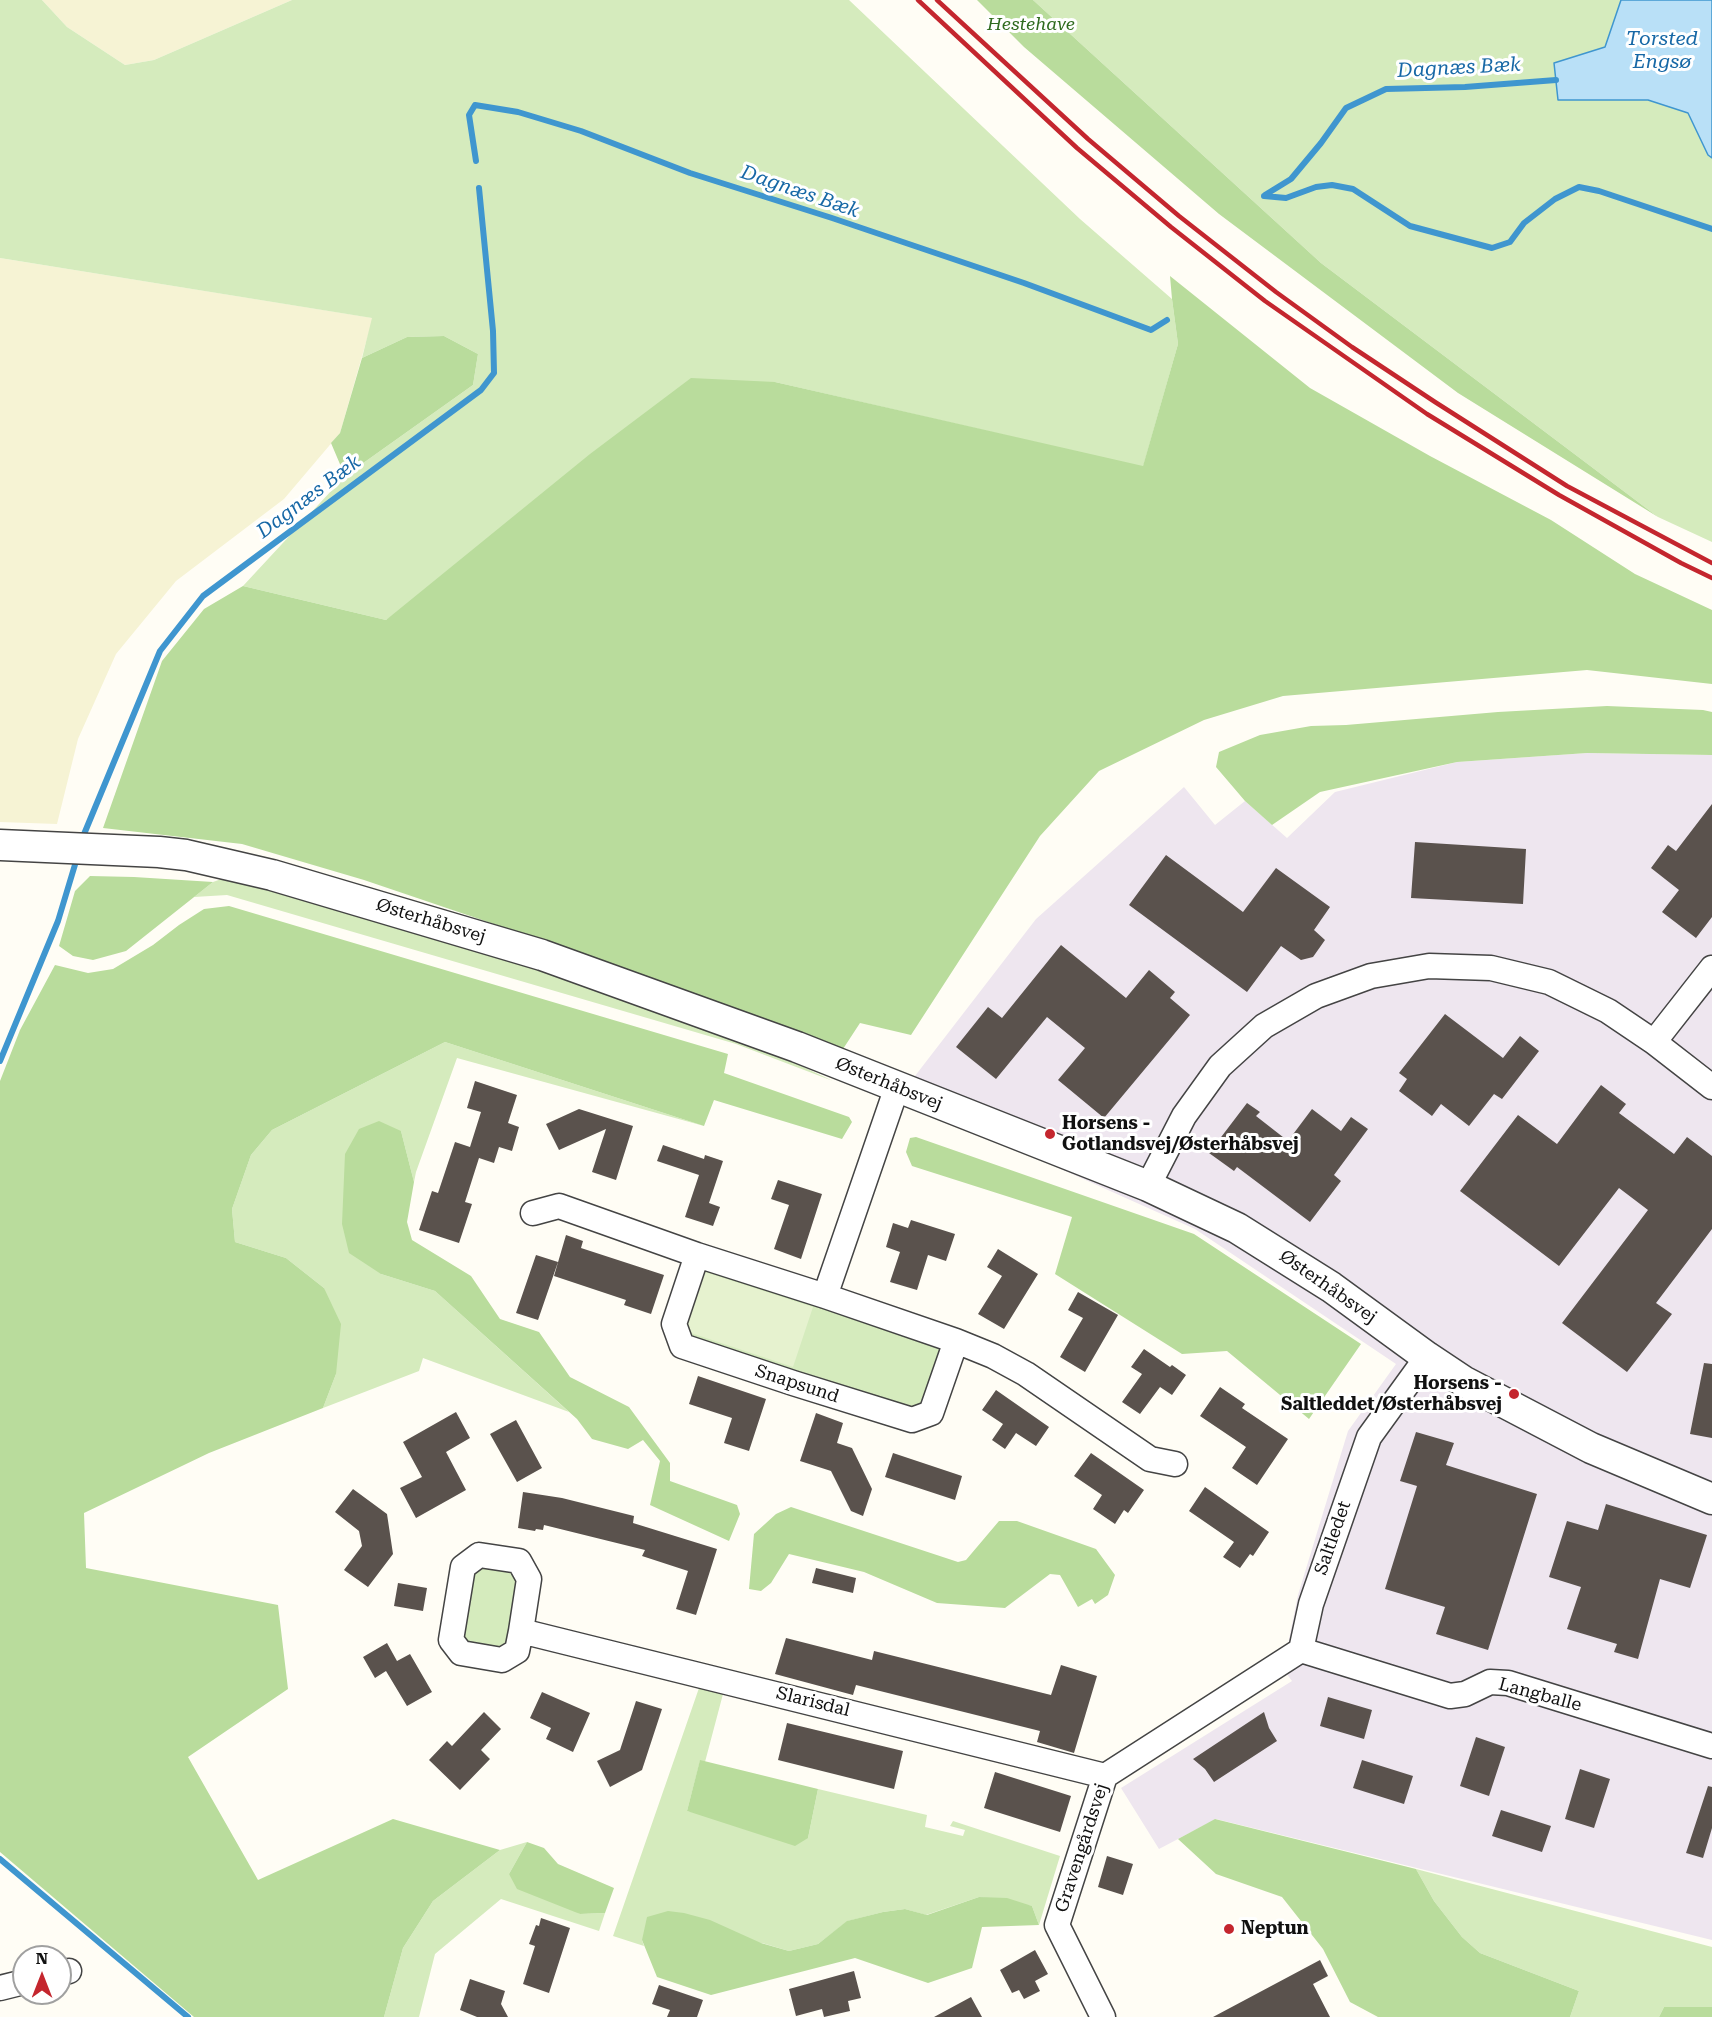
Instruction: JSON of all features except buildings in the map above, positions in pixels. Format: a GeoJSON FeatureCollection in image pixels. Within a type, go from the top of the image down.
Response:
{"type":"FeatureCollection","features":[{"type":"Feature","properties":{"kind":"street","name":"Østerhåbsvej"},"geometry":{"type":"LineString","coordinates":[[0,845],[186,855],[229,864],[542,955],[797,1047],[1148,1186],[1237,1228],[1331,1287],[1463,1381],[1591,1448],[1712,1499]]}},
{"type":"Feature","properties":{"kind":"street"},"geometry":{"type":"LineString","coordinates":[[1148,1186],[1184,1116],[1220,1065],[1264,1026],[1316,996],[1371,976],[1428,966],[1491,968],[1549,982],[1608,1011],[1654,1042],[1712,1087]]}},
{"type":"Feature","properties":{"kind":"street"},"geometry":{"type":"LineString","coordinates":[[1654,1042],[1712,968]]}},
{"type":"Feature","properties":{"kind":"street"},"geometry":{"type":"LineString","coordinates":[[825,1296],[897,1087]]}},
{"type":"Feature","properties":{"kind":"street"},"geometry":{"type":"LineString","coordinates":[[533,1213],[559,1206],[697,1255],[956,1341],[993,1356],[1026,1374],[1150,1459],[1175,1464]]}},
{"type":"Feature","properties":{"kind":"street","name":"Snapsund"},"geometry":{"type":"LineString","coordinates":[[697,1255],[674,1324],[682,1346],[771,1376],[912,1420],[931,1413],[956,1341]]}},
{"type":"Feature","properties":{"kind":"street","name":"Saltledet"},"geometry":{"type":"LineString","coordinates":[[1301,1650],[1311,1604],[1369,1437],[1427,1357]]}},
{"type":"Feature","properties":{"kind":"street"},"geometry":{"type":"LineString","coordinates":[[479,1555],[519,1561],[529,1579],[521,1630],[517,1651],[502,1660],[461,1653],[451,1640],[463,1567],[479,1555]]}},
{"type":"Feature","properties":{"kind":"street","name":"Slarisdal"},"geometry":{"type":"LineString","coordinates":[[521,1630],[1105,1776]]}},
{"type":"Feature","properties":{"kind":"street","name":"Gravengårdsvej"},"geometry":{"type":"LineString","coordinates":[[1102,2017],[1057,1925],[1105,1776],[1301,1650]]}},
{"type":"Feature","properties":{"kind":"street","name":"Langballe"},"geometry":{"type":"LineString","coordinates":[[1301,1650],[1450,1696],[1465,1694],[1490,1682],[1508,1683],[1712,1746]]}},
{"type":"Feature","properties":{"kind":"shaded area"},"geometry":{"type":"Polygon","coordinates":[[[42,0],[292,0],[154,60],[125,65],[67,27],[42,0]]]}},
{"type":"Feature","properties":{"kind":"shaded area"},"geometry":{"type":"Polygon","coordinates":[[[0,258],[373,318],[340,433],[284,499],[176,581],[116,654],[78,739],[57,824],[0,822],[0,258]]]}},
{"type":"Feature","properties":{"kind":"shaded area"},"geometry":{"type":"Polygon","coordinates":[[[1587,753],[1712,755],[1712,1940],[1216,1819],[1159,1849],[1121,1788],[1292,1681],[1283,1669],[1298,1595],[1348,1431],[1396,1364],[1195,1229],[985,1135],[912,1108],[915,1076],[1036,919],[1184,787],[1215,825],[1245,801],[1287,838],[1335,792],[1457,762],[1587,753]]]}},
{"type":"Feature","properties":{"kind":"green space"},"geometry":{"type":"Polygon","coordinates":[[[0,0],[42,0],[67,27],[125,65],[154,60],[292,0],[849,0],[1080,219],[1172,299],[1178,344],[1143,467],[775,382],[386,620],[243,586],[345,476],[473,385],[478,354],[444,336],[407,337],[362,358],[372,318],[0,258],[0,0]]]}},
{"type":"Feature","properties":{"kind":"green space","name":"Hestehave"},"geometry":{"type":"Polygon","coordinates":[[[977,0],[1033,0],[1321,263],[1658,517],[1458,393],[1219,214],[1024,47],[977,0]]]}},
{"type":"Feature","properties":{"kind":"green space"},"geometry":{"type":"Polygon","coordinates":[[[1033,0],[1621,0],[1605,47],[1554,63],[1558,100],[1648,100],[1688,113],[1708,155],[1712,158],[1712,542],[1658,517],[1321,263],[1033,0]]]}},
{"type":"Feature","properties":{"kind":"green space"},"geometry":{"type":"Polygon","coordinates":[[[1170,276],[1310,388],[1430,456],[1551,520],[1635,574],[1712,610],[1712,684],[1587,670],[1283,696],[1204,720],[1099,771],[1040,836],[911,1035],[860,1023],[843,1049],[612,964],[364,880],[242,844],[103,828],[162,661],[204,609],[243,586],[386,620],[590,454],[691,378],[775,382],[1143,466],[1178,344],[1170,276]]]}},
{"type":"Feature","properties":{"kind":"green space"},"geometry":{"type":"Polygon","coordinates":[[[444,336],[478,354],[473,385],[345,476],[331,443],[340,433],[362,358],[407,337],[444,336]]]}},
{"type":"Feature","properties":{"kind":"green space"},"geometry":{"type":"Polygon","coordinates":[[[1607,706],[1712,712],[1712,755],[1587,753],[1457,762],[1320,792],[1272,825],[1245,801],[1216,767],[1219,752],[1260,735],[1311,726],[1607,706]]]}},
{"type":"Feature","properties":{"kind":"green space"},"geometry":{"type":"Polygon","coordinates":[[[90,876],[213,882],[126,951],[93,960],[73,956],[59,946],[75,891],[90,876]]]}},
{"type":"Feature","properties":{"kind":"green space"},"geometry":{"type":"Polygon","coordinates":[[[230,876],[421,929],[742,1038],[833,1081],[736,1044],[227,895],[194,897],[213,882],[230,876]]]}},
{"type":"Feature","properties":{"kind":"green space"},"geometry":{"type":"Polygon","coordinates":[[[229,906],[728,1054],[724,1073],[849,1117],[852,1122],[842,1139],[714,1100],[704,1126],[445,1042],[272,1130],[251,1155],[232,1209],[235,1242],[286,1258],[324,1288],[341,1324],[336,1374],[323,1408],[209,1453],[84,1513],[86,1568],[278,1605],[288,1689],[188,1757],[258,1880],[393,1819],[500,1850],[433,1901],[403,1948],[384,2017],[194,2017],[0,1852],[0,1081],[20,1030],[55,965],[88,973],[113,969],[153,945],[204,909],[229,906]]]}},
{"type":"Feature","properties":{"kind":"green space"},"geometry":{"type":"Polygon","coordinates":[[[445,1042],[704,1126],[457,1058],[414,1182],[401,1131],[381,1274],[435,1291],[569,1412],[423,1358],[419,1371],[323,1408],[336,1374],[324,1288],[286,1258],[235,1242],[232,1209],[251,1155],[272,1130],[445,1042]]]}},
{"type":"Feature","properties":{"kind":"green space"},"geometry":{"type":"Polygon","coordinates":[[[379,1121],[401,1131],[414,1182],[407,1222],[412,1240],[471,1276],[500,1319],[539,1332],[570,1377],[629,1407],[670,1463],[670,1481],[737,1505],[740,1514],[729,1541],[650,1505],[660,1461],[643,1440],[628,1449],[592,1439],[577,1419],[435,1291],[381,1274],[349,1253],[342,1224],[345,1154],[359,1129],[379,1121]]]}},
{"type":"Feature","properties":{"kind":"green space"},"geometry":{"type":"Polygon","coordinates":[[[916,1137],[1194,1234],[1361,1344],[1309,1419],[1227,1351],[1182,1354],[1055,1274],[1072,1217],[912,1166],[906,1152],[910,1138],[916,1137]]]}},
{"type":"Feature","properties":{"kind":"green space"},"geometry":{"type":"Polygon","coordinates":[[[709,1265],[936,1342],[943,1352],[923,1410],[914,1414],[684,1337],[698,1271],[709,1265]]]}},
{"type":"Feature","properties":{"kind":"green space"},"geometry":{"type":"Polygon","coordinates":[[[705,1272],[813,1307],[793,1367],[685,1331],[705,1272]]]}},
{"type":"Feature","properties":{"kind":"green space"},"geometry":{"type":"Polygon","coordinates":[[[791,1507],[958,1562],[966,1560],[999,1521],[1017,1521],[1096,1549],[1115,1575],[1108,1595],[1095,1604],[1092,1599],[1078,1607],[1060,1575],[1050,1574],[1005,1608],[937,1603],[864,1572],[789,1554],[771,1583],[761,1591],[749,1589],[754,1534],[776,1514],[791,1507]]]}},
{"type":"Feature","properties":{"kind":"green space"},"geometry":{"type":"Polygon","coordinates":[[[481,1564],[514,1570],[518,1578],[508,1646],[501,1651],[466,1644],[460,1637],[472,1569],[481,1564]]]}},
{"type":"Feature","properties":{"kind":"green space"},"geometry":{"type":"Polygon","coordinates":[[[699,1688],[723,1694],[705,1762],[700,1761],[687,1811],[808,1838],[818,1789],[927,1815],[925,1827],[963,1836],[965,1830],[950,1826],[953,1821],[1060,1856],[1039,1925],[1032,1906],[979,1897],[926,1915],[905,1909],[848,1921],[818,1944],[789,1951],[762,1943],[642,1940],[644,1946],[613,1936],[699,1688]]]}},
{"type":"Feature","properties":{"kind":"green space"},"geometry":{"type":"Polygon","coordinates":[[[700,1760],[818,1789],[808,1838],[795,1846],[687,1811],[700,1760]]]}},
{"type":"Feature","properties":{"kind":"green space"},"geometry":{"type":"Polygon","coordinates":[[[1215,1819],[1416,1869],[1434,1901],[1462,1937],[1480,1953],[1579,1991],[1570,2017],[1378,2017],[1350,2002],[1323,1949],[1282,1897],[1216,1874],[1178,1839],[1215,1819]]]}},
{"type":"Feature","properties":{"kind":"green space"},"geometry":{"type":"Polygon","coordinates":[[[527,1842],[509,1874],[580,1914],[605,1913],[599,1931],[501,1899],[435,1954],[419,2017],[384,2017],[403,1948],[433,1901],[500,1850],[527,1842]]]}},
{"type":"Feature","properties":{"kind":"green space"},"geometry":{"type":"Polygon","coordinates":[[[527,1842],[544,1848],[558,1864],[614,1888],[605,1913],[580,1914],[517,1889],[509,1874],[527,1842]]]}},
{"type":"Feature","properties":{"kind":"green space"},"geometry":{"type":"Polygon","coordinates":[[[1416,1869],[1712,1947],[1712,2007],[1664,2007],[1659,2017],[1570,2017],[1579,1991],[1480,1953],[1462,1937],[1434,1901],[1416,1869]]]}},
{"type":"Feature","properties":{"kind":"green space"},"geometry":{"type":"Polygon","coordinates":[[[979,1897],[1007,1898],[1032,1906],[1039,1925],[982,1927],[972,1968],[928,1983],[855,1958],[711,1995],[657,1977],[642,1940],[647,1917],[668,1911],[710,1920],[761,1943],[789,1951],[818,1944],[847,1921],[905,1909],[927,1915],[979,1897]]]}},
{"type":"Feature","properties":{"kind":"green space"},"geometry":{"type":"Polygon","coordinates":[[[1664,2007],[1712,2007],[1712,2017],[1659,2017],[1664,2007]]]}},
{"type":"Feature","properties":{"kind":"water","name":"Torsted Engsø"},"geometry":{"type":"Polygon","coordinates":[[[1621,0],[1712,0],[1712,158],[1708,155],[1688,113],[1648,100],[1558,100],[1554,63],[1605,47],[1621,0]]]}},
{"type":"Feature","properties":{"kind":"waterway","name":"Dagnæs Bæk"},"geometry":{"type":"LineString","coordinates":[[1265,195],[1291,179],[1346,108],[1386,89],[1465,87],[1556,80]]}},
{"type":"Feature","properties":{"kind":"waterway","name":"Dagnæs Bæk"},"geometry":{"type":"LineString","coordinates":[[476,161],[469,115],[475,105],[518,112],[581,131],[690,173],[1024,283],[1151,330],[1167,320]]}},
{"type":"Feature","properties":{"kind":"waterway"},"geometry":{"type":"LineString","coordinates":[[1264,196],[1286,198],[1316,187],[1332,185],[1353,189],[1410,226],[1492,248],[1510,242],[1524,223],[1555,199],[1579,187],[1599,191],[1712,229]]}},
{"type":"Feature","properties":{"kind":"waterway","name":"Dagnæs Bæk"},"geometry":{"type":"LineString","coordinates":[[82,839],[160,651],[203,596],[481,390],[494,373],[493,331],[479,188]]}},
{"type":"Feature","properties":{"kind":"waterway"},"geometry":{"type":"LineString","coordinates":[[0,1061],[58,921],[77,858]]}},
{"type":"Feature","properties":{"kind":"waterway"},"geometry":{"type":"LineString","coordinates":[[0,1859],[188,2017]]}},
{"type":"Feature","properties":{"kind":"railway"},"geometry":{"type":"LineString","coordinates":[[918,0],[1077,148],[1171,227],[1265,301],[1427,414],[1559,495],[1712,578]]}},
{"type":"Feature","properties":{"kind":"railway"},"geometry":{"type":"LineString","coordinates":[[937,0],[1088,139],[1179,216],[1276,292],[1352,347],[1567,486],[1712,563]]}},
{"type":"Feature","properties":{"kind":"place","name":"Horsens - Gotlandsvej/Østerhåbsvej"},"geometry":{"type":"Point","coordinates":[1050,1134]}},
{"type":"Feature","properties":{"kind":"place","name":"Horsens - Saltleddet/Østerhåbsvej"},"geometry":{"type":"Point","coordinates":[1514,1394]}},
{"type":"Feature","properties":{"kind":"place","name":"Neptun"},"geometry":{"type":"Point","coordinates":[1229,1929]}}]}
